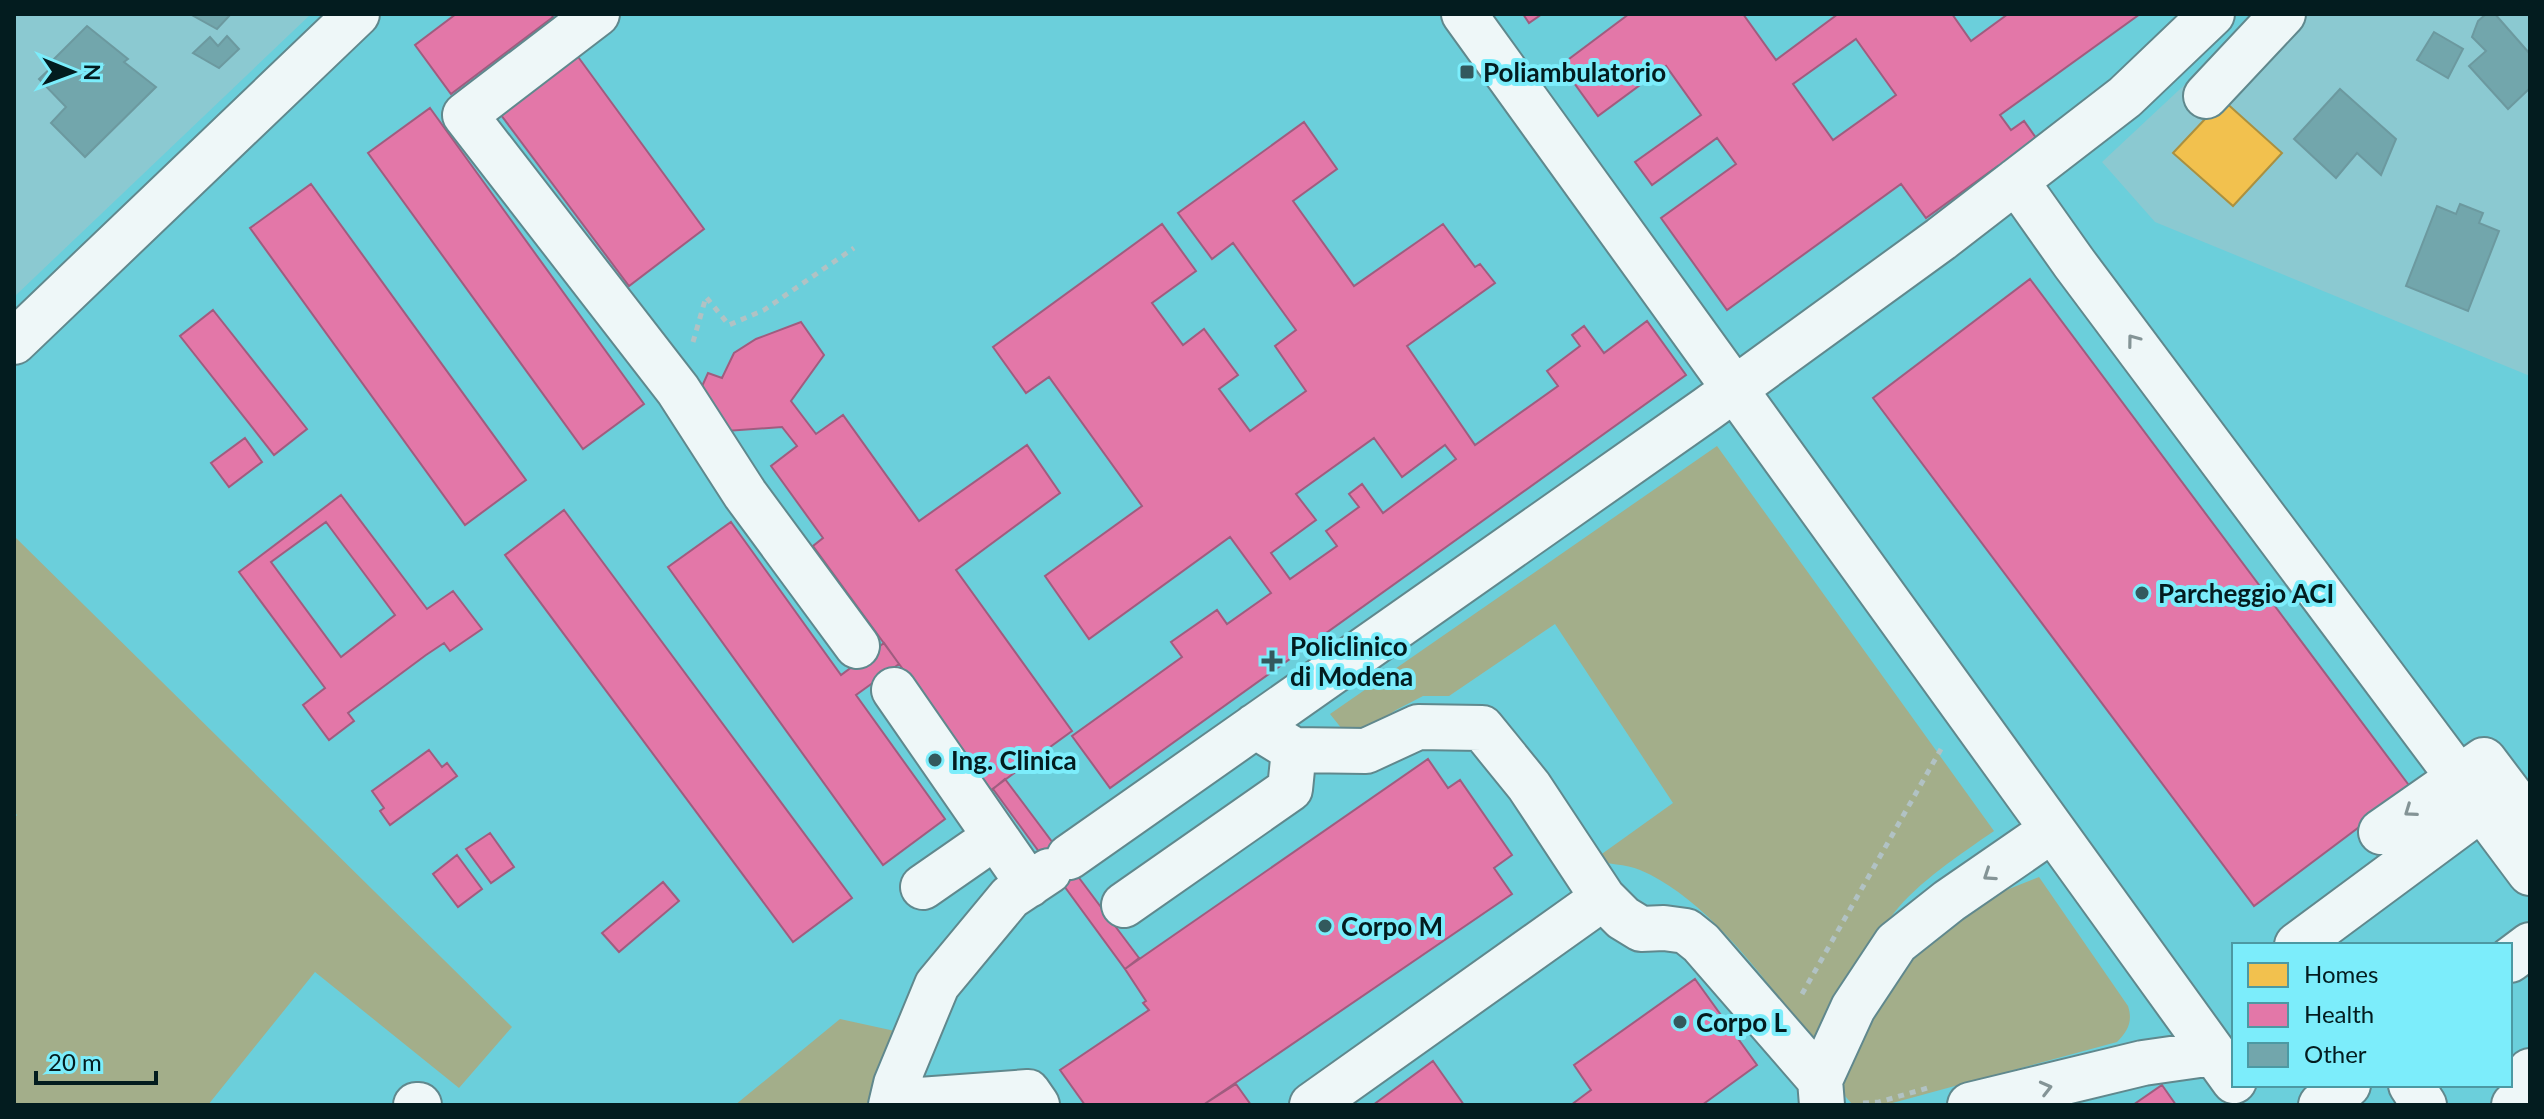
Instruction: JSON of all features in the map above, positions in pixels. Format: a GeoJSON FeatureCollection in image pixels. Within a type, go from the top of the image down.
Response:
{"type":"FeatureCollection","features":[{"type":"Feature","properties":{"kind":"street"},"geometry":{"type":"LineString","coordinates":[[14,342],[357,14]]}},
{"type":"Feature","properties":{"kind":"street"},"geometry":{"type":"LineString","coordinates":[[597,14],[465,115],[678,390],[745,494],[857,646]]}},
{"type":"Feature","properties":{"kind":"street"},"geometry":{"type":"LineString","coordinates":[[1464,14],[2228,1073]]}},
{"type":"Feature","properties":{"kind":"street"},"geometry":{"type":"LineString","coordinates":[[1037,1105],[1028,1092],[892,1104],[896,1084],[937,985],[1010,897],[1734,389],[2125,97],[2212,14]]}},
{"type":"Feature","properties":{"kind":"street"},"geometry":{"type":"LineString","coordinates":[[2206,96],[2283,14]]}},
{"type":"Feature","properties":{"kind":"street"},"geometry":{"type":"LineString","coordinates":[[2016,181],[2530,873]]}},
{"type":"Feature","properties":{"kind":"street"},"geometry":{"type":"LineString","coordinates":[[894,690],[995,837],[1049,871]]}},
{"type":"Feature","properties":{"kind":"street"},"geometry":{"type":"LineString","coordinates":[[1255,726],[1294,750],[1366,751],[1418,727],[1482,728],[1529,786],[1603,898],[1623,918],[1641,929],[1686,931],[1701,943],[1833,1096]]}},
{"type":"Feature","properties":{"kind":"street"},"geometry":{"type":"LineString","coordinates":[[1124,905],[1290,789],[1294,750]]}},
{"type":"Feature","properties":{"kind":"street"},"geometry":{"type":"LineString","coordinates":[[2299,943],[2470,792],[2484,760],[2530,821]]}},
{"type":"Feature","properties":{"kind":"street"},"geometry":{"type":"LineString","coordinates":[[2381,832],[2470,792]]}},
{"type":"Feature","properties":{"kind":"street"},"geometry":{"type":"LineString","coordinates":[[1833,1096],[1853,1008],[1896,943],[1949,901],[2052,830]]}},
{"type":"Feature","properties":{"kind":"street"},"geometry":{"type":"LineString","coordinates":[[923,887],[995,837]]}},
{"type":"Feature","properties":{"kind":"street"},"geometry":{"type":"LineString","coordinates":[[1312,1105],[1603,898]]}},
{"type":"Feature","properties":{"kind":"street"},"geometry":{"type":"LineString","coordinates":[[2512,958],[2530,945]]}},
{"type":"Feature","properties":{"kind":"street"},"geometry":{"type":"LineString","coordinates":[[1955,1095],[2143,1063],[2228,1073]]}},
{"type":"Feature","properties":{"kind":"street"},"geometry":{"type":"LineString","coordinates":[[2514,1105],[2520,1100],[2530,1071]]}},
{"type":"Feature","properties":{"kind":"street"},"geometry":{"type":"LineString","coordinates":[[2238,1087],[2251,1105]]}},
{"type":"Feature","properties":{"kind":"street"},"geometry":{"type":"LineString","coordinates":[[2321,1105],[2345,1087]]}},
{"type":"Feature","properties":{"kind":"path"},"geometry":{"type":"LineString","coordinates":[[678,390],[706,297],[729,325],[764,310],[854,248]]}},
{"type":"Feature","properties":{"kind":"path"},"geometry":{"type":"LineString","coordinates":[[1780,1033],[1964,708]]}},
{"type":"Feature","properties":{"kind":"path"},"geometry":{"type":"LineString","coordinates":[[1833,1096],[1879,1102],[1955,1095]]}},
{"type":"Feature","properties":{"kind":"shaded area","name":"Policlinico di Modena"},"geometry":{"type":"Polygon","coordinates":[[[311,14],[2255,14],[2225,47],[2102,162],[2155,222],[2530,376],[2530,1105],[14,1105],[14,297],[311,14]]]}},
{"type":"Feature","properties":{"kind":"green space"},"geometry":{"type":"Polygon","coordinates":[[[1717,446],[1994,831],[1927,880],[1894,913],[1862,960],[1817,1045],[1737,947],[1691,902],[1640,870],[1592,861],[1673,803],[1555,624],[1449,696],[1423,696],[1368,729],[1342,729],[1330,714],[1717,446]]]}},
{"type":"Feature","properties":{"kind":"green space"},"geometry":{"type":"Polygon","coordinates":[[[14,536],[512,1027],[459,1088],[315,972],[208,1105],[14,1105],[14,818],[17,815],[14,812],[14,536]]]}},
{"type":"Feature","properties":{"kind":"green space"},"geometry":{"type":"Polygon","coordinates":[[[2039,877],[2128,1006],[2130,1021],[2121,1038],[2117,1042],[1885,1105],[1852,1104],[1845,1096],[1843,1083],[1888,970],[1961,908],[2039,877]]]}},
{"type":"Feature","properties":{"kind":"green space"},"geometry":{"type":"Polygon","coordinates":[[[840,1019],[904,1033],[882,1105],[735,1105],[840,1019]]]}},
{"type":"Feature","properties":{"kind":"building: Homes"},"geometry":{"type":"Polygon","coordinates":[[[2223,100],[2282,153],[2233,206],[2173,153],[2223,100]]]}},
{"type":"Feature","properties":{"kind":"building: Health"},"geometry":{"type":"Polygon","coordinates":[[[456,14],[551,14],[553,17],[451,94],[415,45],[456,14]]]}},
{"type":"Feature","properties":{"kind":"building: Health"},"geometry":{"type":"Polygon","coordinates":[[[1523,14],[1542,14],[1529,23],[1523,14]]]}},
{"type":"Feature","properties":{"kind":"building: Health"},"geometry":{"type":"Polygon","coordinates":[[[1629,14],[1743,14],[1776,60],[1838,14],[1952,14],[1971,41],[2008,14],[2140,14],[2000,115],[2011,130],[2024,121],[2039,142],[2004,174],[1998,166],[1926,218],[1901,184],[1727,310],[1661,218],[1736,164],[1717,138],[1652,185],[1635,162],[1701,115],[1666,66],[1598,116],[1561,65],[1629,14]],[[1856,39],[1793,84],[1833,140],[1896,95],[1856,39]]]}},
{"type":"Feature","properties":{"kind":"building: Health"},"geometry":{"type":"Polygon","coordinates":[[[576,54],[704,229],[629,286],[498,111],[576,54]]]}},
{"type":"Feature","properties":{"kind":"building: Health"},"geometry":{"type":"Polygon","coordinates":[[[430,108],[644,404],[583,449],[368,153],[430,108]]]}},
{"type":"Feature","properties":{"kind":"building: Health"},"geometry":{"type":"Polygon","coordinates":[[[1304,122],[1337,169],[1293,201],[1354,286],[1443,224],[1475,267],[1480,264],[1495,283],[1407,346],[1475,445],[1558,386],[1547,371],[1580,346],[1572,335],[1584,326],[1604,353],[1647,321],[1686,375],[1110,788],[1072,736],[1182,657],[1171,642],[1217,610],[1227,624],[1271,593],[1230,537],[1089,639],[1045,576],[1142,506],[1049,377],[1026,393],[993,347],[1162,224],[1196,271],[1152,303],[1183,345],[1204,329],[1238,375],[1219,389],[1250,431],[1306,391],[1275,346],[1296,330],[1233,243],[1212,259],[1178,213],[1304,122]],[[1374,438],[1296,494],[1316,520],[1271,553],[1290,579],[1337,546],[1326,531],[1359,507],[1349,494],[1362,484],[1383,513],[1456,459],[1445,445],[1402,477],[1374,438]]]}},
{"type":"Feature","properties":{"kind":"building: Health"},"geometry":{"type":"Polygon","coordinates":[[[311,184],[526,480],[465,525],[250,228],[311,184]]]}},
{"type":"Feature","properties":{"kind":"building: Health","name":"Parcheggio ACI"},"geometry":{"type":"Polygon","coordinates":[[[2030,279],[2411,788],[2254,906],[1873,398],[2030,279]]]}},
{"type":"Feature","properties":{"kind":"building: Health"},"geometry":{"type":"Polygon","coordinates":[[[213,310],[307,429],[274,455],[180,336],[213,310]]]}},
{"type":"Feature","properties":{"kind":"building: Health"},"geometry":{"type":"Polygon","coordinates":[[[801,322],[824,355],[791,401],[816,434],[843,415],[919,521],[1027,445],[1060,493],[956,570],[1072,731],[991,790],[813,546],[823,538],[771,466],[797,446],[782,427],[726,431],[699,393],[708,373],[722,378],[734,353],[756,339],[801,322]]]}},
{"type":"Feature","properties":{"kind":"building: Health"},"geometry":{"type":"Polygon","coordinates":[[[245,438],[262,462],[229,487],[211,463],[245,438]]]}},
{"type":"Feature","properties":{"kind":"building: Health"},"geometry":{"type":"Polygon","coordinates":[[[341,495],[427,609],[453,591],[482,629],[450,651],[444,643],[426,655],[348,713],[354,721],[329,740],[303,705],[325,688],[239,572],[341,495]],[[326,522],[271,562],[341,657],[395,615],[326,522]]]}},
{"type":"Feature","properties":{"kind":"building: Health"},"geometry":{"type":"Polygon","coordinates":[[[564,510],[852,898],[793,942],[505,555],[564,510]]]}},
{"type":"Feature","properties":{"kind":"building: Health"},"geometry":{"type":"Polygon","coordinates":[[[731,522],[841,675],[884,643],[899,664],[856,695],[945,819],[883,865],[668,567],[731,522]]]}},
{"type":"Feature","properties":{"kind":"building: Health"},"geometry":{"type":"Polygon","coordinates":[[[429,750],[442,767],[447,763],[457,776],[390,825],[380,811],[384,808],[372,791],[429,750]]]}},
{"type":"Feature","properties":{"kind":"building: Health","name":"Corpo M"},"geometry":{"type":"Polygon","coordinates":[[[1428,759],[1448,788],[1460,780],[1512,855],[1494,868],[1512,894],[1203,1105],[1085,1105],[1060,1070],[1149,1010],[1125,969],[1428,759]]]}},
{"type":"Feature","properties":{"kind":"building: Health"},"geometry":{"type":"Polygon","coordinates":[[[1005,779],[1139,958],[1125,969],[993,789],[1005,779]]]}},
{"type":"Feature","properties":{"kind":"building: Health"},"geometry":{"type":"Polygon","coordinates":[[[490,833],[514,867],[491,883],[466,849],[490,833]]]}},
{"type":"Feature","properties":{"kind":"building: Health"},"geometry":{"type":"Polygon","coordinates":[[[457,855],[482,889],[458,907],[433,874],[457,855]]]}},
{"type":"Feature","properties":{"kind":"building: Health"},"geometry":{"type":"Polygon","coordinates":[[[663,882],[679,901],[619,952],[602,933],[663,882]]]}},
{"type":"Feature","properties":{"kind":"building: Health","name":"Corpo L"},"geometry":{"type":"Polygon","coordinates":[[[1695,979],[1757,1065],[1702,1105],[1571,1105],[1591,1090],[1574,1065],[1695,979]]]}},
{"type":"Feature","properties":{"kind":"building: Health"},"geometry":{"type":"Polygon","coordinates":[[[1433,1061],[1464,1105],[1373,1105],[1433,1061]]]}},
{"type":"Feature","properties":{"kind":"building: Health"},"geometry":{"type":"Polygon","coordinates":[[[1236,1084],[1251,1105],[1203,1105],[1236,1084]]]}},
{"type":"Feature","properties":{"kind":"building: Health"},"geometry":{"type":"Polygon","coordinates":[[[2162,1085],[2176,1105],[2133,1105],[2162,1085]]]}},
{"type":"Feature","properties":{"kind":"building: Other"},"geometry":{"type":"Polygon","coordinates":[[[190,14],[231,14],[217,29],[190,14]]]}},
{"type":"Feature","properties":{"kind":"building: Other"},"geometry":{"type":"Polygon","coordinates":[[[2486,14],[2495,14],[2530,54],[2530,88],[2508,109],[2469,66],[2486,51],[2472,37],[2478,21],[2486,14]]]}},
{"type":"Feature","properties":{"kind":"building: Other"},"geometry":{"type":"Polygon","coordinates":[[[87,26],[128,59],[124,62],[156,87],[85,157],[51,123],[66,107],[39,79],[87,26]]]}},
{"type":"Feature","properties":{"kind":"building: Other"},"geometry":{"type":"Polygon","coordinates":[[[2434,32],[2463,49],[2448,78],[2417,60],[2434,32]]]}},
{"type":"Feature","properties":{"kind":"building: Other"},"geometry":{"type":"Polygon","coordinates":[[[227,36],[239,49],[219,68],[193,53],[210,37],[218,46],[227,36]]]}},
{"type":"Feature","properties":{"kind":"building: Other"},"geometry":{"type":"Polygon","coordinates":[[[2340,89],[2396,139],[2381,175],[2357,153],[2336,178],[2294,139],[2340,89]]]}},
{"type":"Feature","properties":{"kind":"building: Other"},"geometry":{"type":"Polygon","coordinates":[[[2460,204],[2483,213],[2479,223],[2499,231],[2468,311],[2406,286],[2437,206],[2456,214],[2460,204]]]}},
{"type":"Feature","properties":{"kind":"place","name":"Poliambulatorio"},"geometry":{"type":"Point","coordinates":[1467,72]}},
{"type":"Feature","properties":{"kind":"place","name":"Parcheggio ACI"},"geometry":{"type":"Point","coordinates":[2142,593]}},
{"type":"Feature","properties":{"kind":"place","name":"Policlinico di Modena"},"geometry":{"type":"Point","coordinates":[1272,661]}},
{"type":"Feature","properties":{"kind":"place","name":"Ing. Clinica"},"geometry":{"type":"Point","coordinates":[935,760]}},
{"type":"Feature","properties":{"kind":"place","name":"Corpo M"},"geometry":{"type":"Point","coordinates":[1325,926]}},
{"type":"Feature","properties":{"kind":"place","name":"Corpo L"},"geometry":{"type":"Point","coordinates":[1680,1022]}}]}
